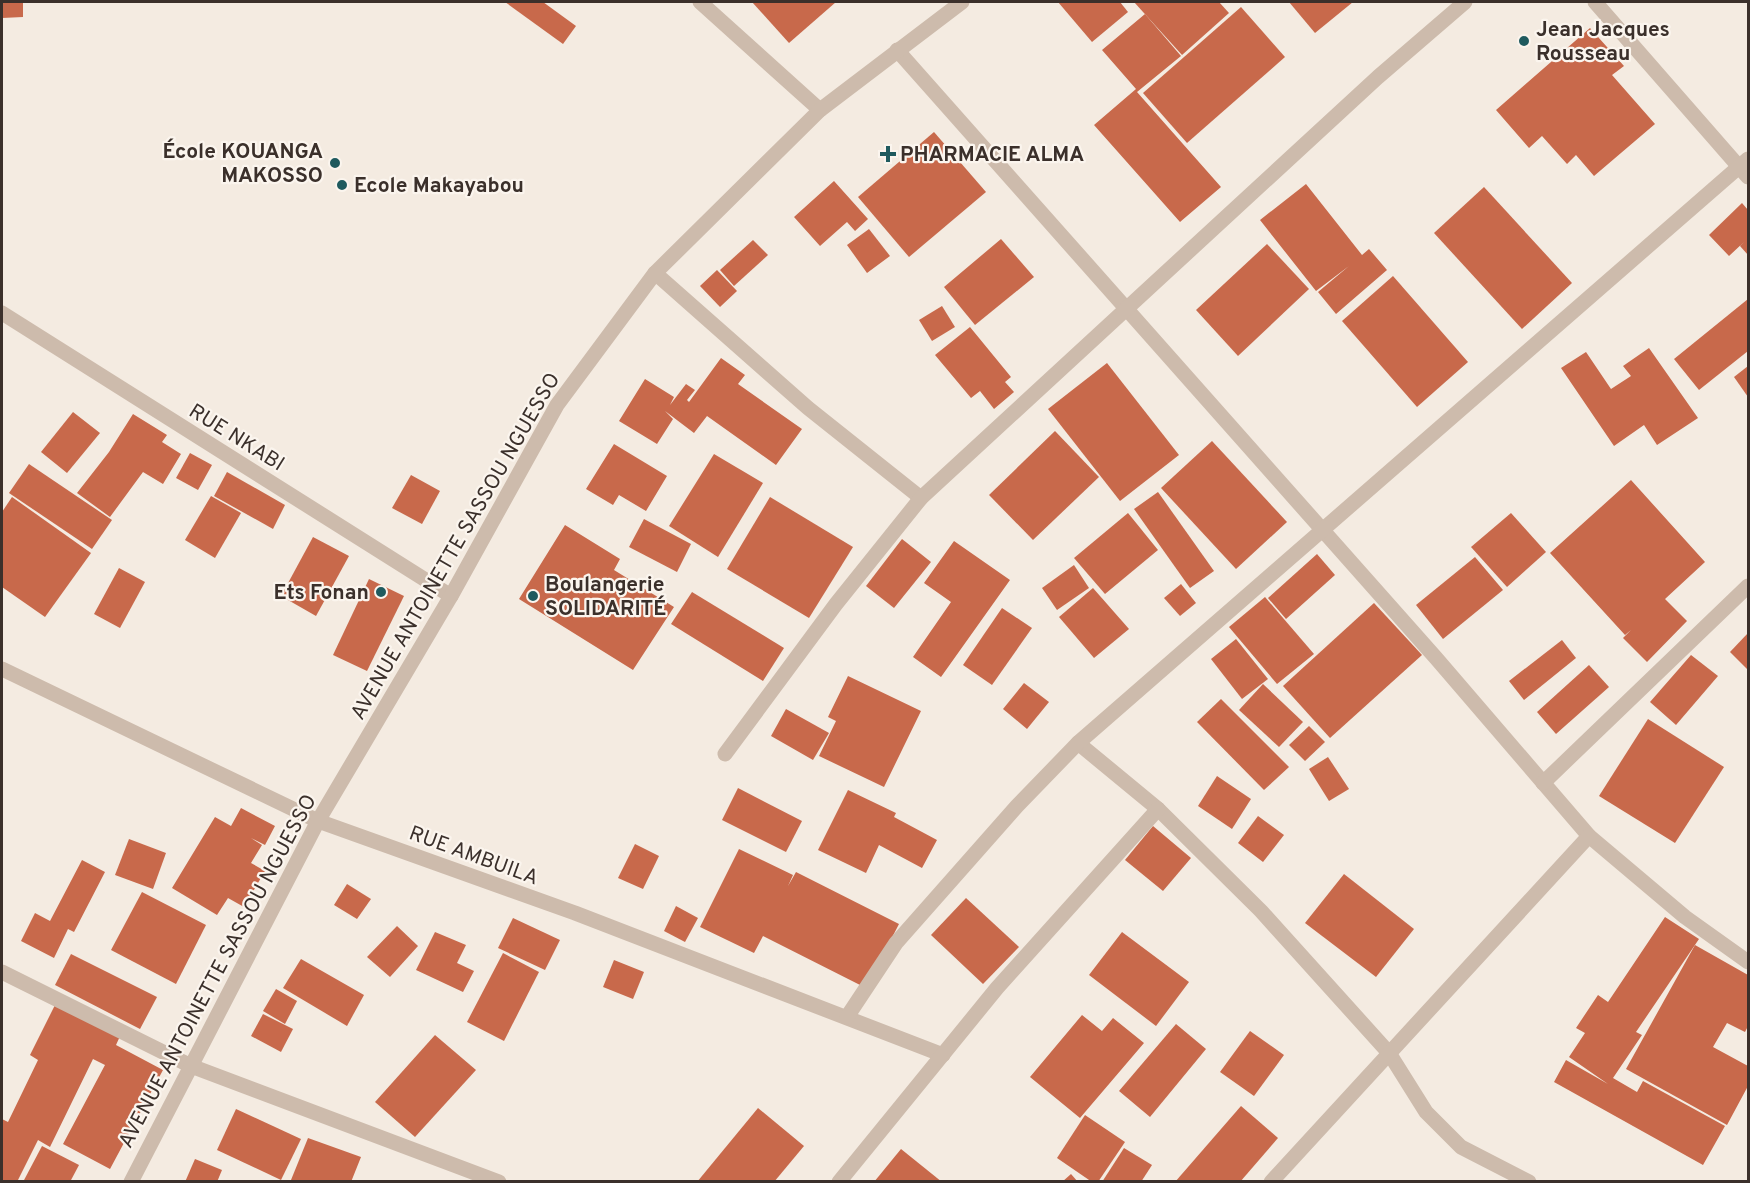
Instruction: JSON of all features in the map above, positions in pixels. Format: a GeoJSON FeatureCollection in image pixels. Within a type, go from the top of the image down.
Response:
{"type":"FeatureCollection","features":[{"type":"Feature","properties":{"kind":"street"},"geometry":{"type":"LineString","coordinates":[[700,2],[820,111]]}},
{"type":"Feature","properties":{"kind":"street","name":"AVENUE ANTOINETTE SASSOU NGUESSO"},"geometry":{"type":"LineString","coordinates":[[131,1182],[318,821],[451,596],[557,405],[655,273],[820,111],[962,2]]}},
{"type":"Feature","properties":{"kind":"street"},"geometry":{"type":"LineString","coordinates":[[725,754],[836,604],[921,498],[1378,77],[1465,2]]}},
{"type":"Feature","properties":{"kind":"street"},"geometry":{"type":"LineString","coordinates":[[847,1017],[896,944],[1017,806],[1078,743],[1208,632],[1321,530],[1746,168],[1595,2]]}},
{"type":"Feature","properties":{"kind":"street"},"geometry":{"type":"LineString","coordinates":[[897,50],[1589,836],[1685,917],[1749,962]]}},
{"type":"Feature","properties":{"kind":"street"},"geometry":{"type":"LineString","coordinates":[[655,273],[808,408],[921,498]]}},
{"type":"Feature","properties":{"kind":"street","name":"RUE NKABI"},"geometry":{"type":"LineString","coordinates":[[2,313],[451,596]]}},
{"type":"Feature","properties":{"kind":"street"},"geometry":{"type":"LineString","coordinates":[[1543,783],[1747,591]]}},
{"type":"Feature","properties":{"kind":"street","name":"RUE AMBUILA"},"geometry":{"type":"LineString","coordinates":[[2,669],[318,821],[575,913],[943,1055]]}},
{"type":"Feature","properties":{"kind":"street"},"geometry":{"type":"LineString","coordinates":[[1078,743],[1158,809],[1261,911],[1389,1053],[1426,1112],[1461,1147],[1529,1182]]}},
{"type":"Feature","properties":{"kind":"street"},"geometry":{"type":"LineString","coordinates":[[839,1182],[997,988],[1158,809]]}},
{"type":"Feature","properties":{"kind":"street"},"geometry":{"type":"LineString","coordinates":[[1270,1182],[1589,836]]}},
{"type":"Feature","properties":{"kind":"street"},"geometry":{"type":"LineString","coordinates":[[2,972],[191,1066],[499,1182]]}},
{"type":"Feature","properties":{"kind":"building"},"geometry":{"type":"Polygon","coordinates":[[[2,2],[23,2],[23,17],[2,18],[2,2]]]}},
{"type":"Feature","properties":{"kind":"building"},"geometry":{"type":"Polygon","coordinates":[[[505,2],[543,2],[576,26],[563,44],[505,2]]]}},
{"type":"Feature","properties":{"kind":"building"},"geometry":{"type":"Polygon","coordinates":[[[752,2],[836,2],[789,43],[752,2]]]}},
{"type":"Feature","properties":{"kind":"building"},"geometry":{"type":"Polygon","coordinates":[[[1058,2],[1120,2],[1128,12],[1092,42],[1058,2]]]}},
{"type":"Feature","properties":{"kind":"building"},"geometry":{"type":"Polygon","coordinates":[[[1134,2],[1219,2],[1229,13],[1182,55],[1134,2]]]}},
{"type":"Feature","properties":{"kind":"building"},"geometry":{"type":"Polygon","coordinates":[[[1289,2],[1353,2],[1315,33],[1289,2]]]}},
{"type":"Feature","properties":{"kind":"building"},"geometry":{"type":"Polygon","coordinates":[[[1241,7],[1285,57],[1187,143],[1143,93],[1241,7]]]}},
{"type":"Feature","properties":{"kind":"building"},"geometry":{"type":"Polygon","coordinates":[[[1145,14],[1181,56],[1137,92],[1221,187],[1180,222],[1094,125],[1136,89],[1102,50],[1145,14]]]}},
{"type":"Feature","properties":{"kind":"building"},"geometry":{"type":"Polygon","coordinates":[[[1590,28],[1624,66],[1612,75],[1655,124],[1594,176],[1576,155],[1567,164],[1542,136],[1529,148],[1496,110],[1590,28]]]}},
{"type":"Feature","properties":{"kind":"building"},"geometry":{"type":"Polygon","coordinates":[[[934,132],[986,192],[909,257],[858,197],[934,132]]]}},
{"type":"Feature","properties":{"kind":"building"},"geometry":{"type":"Polygon","coordinates":[[[834,181],[868,219],[855,231],[847,222],[820,246],[794,217],[834,181]]]}},
{"type":"Feature","properties":{"kind":"building"},"geometry":{"type":"Polygon","coordinates":[[[1306,184],[1362,255],[1369,249],[1387,270],[1336,314],[1318,292],[1349,266],[1316,291],[1260,220],[1306,184]]]}},
{"type":"Feature","properties":{"kind":"building"},"geometry":{"type":"Polygon","coordinates":[[[1484,187],[1572,283],[1522,329],[1434,233],[1484,187]]]}},
{"type":"Feature","properties":{"kind":"building"},"geometry":{"type":"Polygon","coordinates":[[[1742,203],[1748,210],[1748,255],[1740,246],[1744,242],[1729,256],[1709,235],[1742,203]]]}},
{"type":"Feature","properties":{"kind":"building"},"geometry":{"type":"Polygon","coordinates":[[[869,229],[890,256],[867,273],[847,245],[869,229]]]}},
{"type":"Feature","properties":{"kind":"building"},"geometry":{"type":"Polygon","coordinates":[[[1001,239],[1034,277],[975,325],[944,287],[1001,239]]]}},
{"type":"Feature","properties":{"kind":"building"},"geometry":{"type":"Polygon","coordinates":[[[753,240],[768,255],[734,286],[720,270],[753,240]]]}},
{"type":"Feature","properties":{"kind":"building"},"geometry":{"type":"Polygon","coordinates":[[[1267,244],[1309,289],[1238,356],[1196,310],[1267,244]]]}},
{"type":"Feature","properties":{"kind":"building"},"geometry":{"type":"Polygon","coordinates":[[[717,270],[737,291],[720,307],[700,286],[717,270]]]}},
{"type":"Feature","properties":{"kind":"building"},"geometry":{"type":"Polygon","coordinates":[[[1393,276],[1468,362],[1417,407],[1342,321],[1393,276]]]}},
{"type":"Feature","properties":{"kind":"building"},"geometry":{"type":"Polygon","coordinates":[[[1748,299],[1748,351],[1699,390],[1674,359],[1748,299]]]}},
{"type":"Feature","properties":{"kind":"building"},"geometry":{"type":"Polygon","coordinates":[[[942,306],[955,327],[932,341],[919,320],[942,306]]]}},
{"type":"Feature","properties":{"kind":"building"},"geometry":{"type":"Polygon","coordinates":[[[970,327],[1011,377],[1005,382],[1014,392],[994,409],[980,391],[971,398],[935,355],[970,327]]]}},
{"type":"Feature","properties":{"kind":"building"},"geometry":{"type":"Polygon","coordinates":[[[1649,348],[1698,418],[1657,445],[1644,425],[1614,446],[1561,368],[1586,352],[1611,389],[1631,376],[1623,366],[1649,348]]]}},
{"type":"Feature","properties":{"kind":"building"},"geometry":{"type":"Polygon","coordinates":[[[721,358],[745,375],[738,384],[802,429],[776,465],[707,416],[694,433],[665,411],[673,419],[657,444],[619,421],[645,379],[674,397],[670,405],[686,384],[695,390],[687,400],[689,402],[721,358]]]}},
{"type":"Feature","properties":{"kind":"building"},"geometry":{"type":"Polygon","coordinates":[[[1107,363],[1179,455],[1120,501],[1048,409],[1107,363]]]}},
{"type":"Feature","properties":{"kind":"building"},"geometry":{"type":"Polygon","coordinates":[[[1748,366],[1748,397],[1734,377],[1748,366]]]}},
{"type":"Feature","properties":{"kind":"building"},"geometry":{"type":"Polygon","coordinates":[[[73,412],[100,433],[67,473],[41,452],[73,412]]]}},
{"type":"Feature","properties":{"kind":"building"},"geometry":{"type":"Polygon","coordinates":[[[133,414],[167,435],[162,442],[181,454],[163,484],[143,472],[110,517],[77,493],[109,452],[133,414]]]}},
{"type":"Feature","properties":{"kind":"building"},"geometry":{"type":"Polygon","coordinates":[[[1055,431],[1099,477],[1033,540],[989,495],[1055,431]]]}},
{"type":"Feature","properties":{"kind":"building"},"geometry":{"type":"Polygon","coordinates":[[[1212,441],[1287,522],[1236,569],[1161,488],[1212,441]]]}},
{"type":"Feature","properties":{"kind":"building"},"geometry":{"type":"Polygon","coordinates":[[[614,444],[667,476],[646,511],[619,495],[613,505],[586,489],[614,444]]]}},
{"type":"Feature","properties":{"kind":"building"},"geometry":{"type":"Polygon","coordinates":[[[190,453],[212,465],[198,490],[176,478],[190,453]]]}},
{"type":"Feature","properties":{"kind":"building"},"geometry":{"type":"Polygon","coordinates":[[[714,454],[763,483],[718,557],[669,526],[714,454]]]}},
{"type":"Feature","properties":{"kind":"building"},"geometry":{"type":"Polygon","coordinates":[[[29,464],[112,520],[92,549],[9,493],[29,464]]]}},
{"type":"Feature","properties":{"kind":"building"},"geometry":{"type":"Polygon","coordinates":[[[227,472],[285,505],[273,529],[214,496],[227,472]]]}},
{"type":"Feature","properties":{"kind":"building"},"geometry":{"type":"Polygon","coordinates":[[[411,475],[440,491],[422,524],[392,508],[411,475]]]}},
{"type":"Feature","properties":{"kind":"building"},"geometry":{"type":"Polygon","coordinates":[[[1631,480],[1705,562],[1665,599],[1687,621],[1647,662],[1623,638],[1631,630],[1625,635],[1550,553],[1631,480]]]}},
{"type":"Feature","properties":{"kind":"building"},"geometry":{"type":"Polygon","coordinates":[[[1158,492],[1214,571],[1190,588],[1134,509],[1158,492]]]}},
{"type":"Feature","properties":{"kind":"building"},"geometry":{"type":"Polygon","coordinates":[[[211,496],[241,513],[215,558],[185,540],[211,496]]]}},
{"type":"Feature","properties":{"kind":"building"},"geometry":{"type":"Polygon","coordinates":[[[12,497],[91,553],[45,617],[2,587],[2,512],[12,497]]]}},
{"type":"Feature","properties":{"kind":"building"},"geometry":{"type":"Polygon","coordinates":[[[770,497],[853,547],[809,618],[727,569],[770,497]]]}},
{"type":"Feature","properties":{"kind":"building"},"geometry":{"type":"Polygon","coordinates":[[[1128,513],[1158,550],[1105,594],[1074,558],[1128,513]]]}},
{"type":"Feature","properties":{"kind":"building"},"geometry":{"type":"Polygon","coordinates":[[[1511,513],[1546,552],[1507,587],[1471,547],[1511,513]]]}},
{"type":"Feature","properties":{"kind":"building"},"geometry":{"type":"Polygon","coordinates":[[[644,519],[691,544],[677,572],[629,547],[644,519]]]}},
{"type":"Feature","properties":{"kind":"building"},"geometry":{"type":"Polygon","coordinates":[[[565,525],[620,559],[614,570],[674,607],[633,670],[519,599],[565,525]]]}},
{"type":"Feature","properties":{"kind":"building"},"geometry":{"type":"Polygon","coordinates":[[[313,537],[349,556],[316,616],[281,596],[313,537]]]}},
{"type":"Feature","properties":{"kind":"building"},"geometry":{"type":"Polygon","coordinates":[[[902,539],[931,562],[894,608],[866,586],[902,539]]]}},
{"type":"Feature","properties":{"kind":"building"},"geometry":{"type":"Polygon","coordinates":[[[954,541],[1010,580],[941,677],[913,657],[951,602],[924,583],[954,541]]]}},
{"type":"Feature","properties":{"kind":"building"},"geometry":{"type":"Polygon","coordinates":[[[1317,554],[1335,575],[1286,619],[1268,598],[1317,554]]]}},
{"type":"Feature","properties":{"kind":"building"},"geometry":{"type":"Polygon","coordinates":[[[1475,557],[1503,590],[1443,639],[1416,605],[1475,557]]]}},
{"type":"Feature","properties":{"kind":"building"},"geometry":{"type":"Polygon","coordinates":[[[1074,565],[1089,588],[1057,610],[1042,588],[1074,565]]]}},
{"type":"Feature","properties":{"kind":"building"},"geometry":{"type":"Polygon","coordinates":[[[119,568],[145,582],[120,628],[94,614],[119,568]]]}},
{"type":"Feature","properties":{"kind":"building"},"geometry":{"type":"Polygon","coordinates":[[[369,579],[404,596],[367,671],[333,655],[369,579]]]}},
{"type":"Feature","properties":{"kind":"building"},"geometry":{"type":"Polygon","coordinates":[[[1181,584],[1196,603],[1180,616],[1164,598],[1181,584]]]}},
{"type":"Feature","properties":{"kind":"building"},"geometry":{"type":"Polygon","coordinates":[[[1093,588],[1129,629],[1094,658],[1059,617],[1093,588]]]}},
{"type":"Feature","properties":{"kind":"building"},"geometry":{"type":"Polygon","coordinates":[[[692,592],[784,648],[763,681],[671,624],[692,592]]]}},
{"type":"Feature","properties":{"kind":"building"},"geometry":{"type":"Polygon","coordinates":[[[1265,597],[1314,654],[1277,684],[1229,627],[1265,597]]]}},
{"type":"Feature","properties":{"kind":"building"},"geometry":{"type":"Polygon","coordinates":[[[1374,603],[1422,655],[1330,738],[1283,686],[1374,603]]]}},
{"type":"Feature","properties":{"kind":"building"},"geometry":{"type":"Polygon","coordinates":[[[1002,608],[1032,628],[992,685],[963,665],[1002,608]]]}},
{"type":"Feature","properties":{"kind":"building"},"geometry":{"type":"Polygon","coordinates":[[[1748,633],[1748,670],[1730,652],[1748,633]]]}},
{"type":"Feature","properties":{"kind":"building"},"geometry":{"type":"Polygon","coordinates":[[[1236,639],[1268,679],[1242,699],[1211,659],[1236,639]]]}},
{"type":"Feature","properties":{"kind":"building"},"geometry":{"type":"Polygon","coordinates":[[[1562,640],[1576,658],[1524,700],[1509,681],[1562,640]]]}},
{"type":"Feature","properties":{"kind":"building"},"geometry":{"type":"Polygon","coordinates":[[[1691,655],[1718,676],[1676,725],[1650,702],[1691,655]]]}},
{"type":"Feature","properties":{"kind":"building"},"geometry":{"type":"Polygon","coordinates":[[[1589,665],[1609,687],[1556,734],[1537,712],[1589,665]]]}},
{"type":"Feature","properties":{"kind":"building"},"geometry":{"type":"Polygon","coordinates":[[[848,676],[921,711],[884,787],[819,756],[836,721],[828,717],[848,676]]]}},
{"type":"Feature","properties":{"kind":"building"},"geometry":{"type":"Polygon","coordinates":[[[1024,683],[1049,702],[1027,729],[1003,709],[1024,683]]]}},
{"type":"Feature","properties":{"kind":"building"},"geometry":{"type":"Polygon","coordinates":[[[1263,684],[1303,722],[1279,747],[1239,710],[1263,684]]]}},
{"type":"Feature","properties":{"kind":"building"},"geometry":{"type":"Polygon","coordinates":[[[1221,699],[1289,767],[1264,790],[1197,722],[1221,699]]]}},
{"type":"Feature","properties":{"kind":"building"},"geometry":{"type":"Polygon","coordinates":[[[786,709],[829,733],[813,760],[771,736],[786,709]]]}},
{"type":"Feature","properties":{"kind":"building"},"geometry":{"type":"Polygon","coordinates":[[[1648,719],[1724,767],[1675,843],[1599,796],[1648,719]]]}},
{"type":"Feature","properties":{"kind":"building"},"geometry":{"type":"Polygon","coordinates":[[[1309,726],[1325,742],[1305,761],[1289,745],[1309,726]]]}},
{"type":"Feature","properties":{"kind":"building"},"geometry":{"type":"Polygon","coordinates":[[[1328,757],[1349,789],[1329,801],[1309,769],[1328,757]]]}},
{"type":"Feature","properties":{"kind":"building"},"geometry":{"type":"Polygon","coordinates":[[[1217,776],[1251,799],[1232,829],[1198,806],[1217,776]]]}},
{"type":"Feature","properties":{"kind":"building"},"geometry":{"type":"Polygon","coordinates":[[[738,788],[802,821],[786,852],[722,820],[738,788]]]}},
{"type":"Feature","properties":{"kind":"building"},"geometry":{"type":"Polygon","coordinates":[[[848,790],[896,813],[894,817],[937,840],[922,868],[879,845],[866,873],[818,850],[848,790]]]}},
{"type":"Feature","properties":{"kind":"building"},"geometry":{"type":"Polygon","coordinates":[[[241,808],[275,826],[265,845],[251,838],[262,845],[251,863],[265,871],[244,907],[228,898],[217,915],[172,888],[215,817],[231,826],[241,808]]]}},
{"type":"Feature","properties":{"kind":"building"},"geometry":{"type":"Polygon","coordinates":[[[1258,816],[1284,835],[1263,862],[1238,843],[1258,816]]]}},
{"type":"Feature","properties":{"kind":"building"},"geometry":{"type":"Polygon","coordinates":[[[1153,826],[1191,858],[1163,891],[1125,860],[1153,826]]]}},
{"type":"Feature","properties":{"kind":"building"},"geometry":{"type":"Polygon","coordinates":[[[129,839],[166,853],[153,889],[115,875],[129,839]]]}},
{"type":"Feature","properties":{"kind":"building"},"geometry":{"type":"Polygon","coordinates":[[[635,844],[659,856],[643,889],[618,878],[635,844]]]}},
{"type":"Feature","properties":{"kind":"building"},"geometry":{"type":"Polygon","coordinates":[[[739,849],[793,875],[788,886],[796,872],[899,924],[866,988],[763,936],[754,953],[700,927],[739,849]]]}},
{"type":"Feature","properties":{"kind":"building"},"geometry":{"type":"Polygon","coordinates":[[[82,860],[105,872],[74,932],[68,929],[54,958],[21,941],[35,913],[50,921],[82,860]]]}},
{"type":"Feature","properties":{"kind":"building"},"geometry":{"type":"Polygon","coordinates":[[[1344,874],[1414,929],[1376,977],[1305,923],[1344,874]]]}},
{"type":"Feature","properties":{"kind":"building"},"geometry":{"type":"Polygon","coordinates":[[[347,884],[371,899],[357,919],[334,905],[347,884]]]}},
{"type":"Feature","properties":{"kind":"building"},"geometry":{"type":"Polygon","coordinates":[[[142,892],[206,925],[176,984],[111,950],[142,892]]]}},
{"type":"Feature","properties":{"kind":"building"},"geometry":{"type":"Polygon","coordinates":[[[966,898],[1019,947],[983,984],[931,935],[966,898]]]}},
{"type":"Feature","properties":{"kind":"building"},"geometry":{"type":"Polygon","coordinates":[[[676,906],[698,918],[685,942],[664,931],[676,906]]]}},
{"type":"Feature","properties":{"kind":"building"},"geometry":{"type":"Polygon","coordinates":[[[1665,917],[1699,939],[1636,1032],[1642,1035],[1613,1078],[1637,1092],[1643,1081],[1725,1126],[1703,1165],[1554,1082],[1566,1060],[1608,1084],[1569,1057],[1585,1033],[1576,1028],[1598,995],[1608,1002],[1665,917]]]}},
{"type":"Feature","properties":{"kind":"building"},"geometry":{"type":"Polygon","coordinates":[[[513,918],[560,940],[545,970],[498,948],[513,918]]]}},
{"type":"Feature","properties":{"kind":"building"},"geometry":{"type":"Polygon","coordinates":[[[397,926],[418,946],[390,977],[367,957],[397,926]]]}},
{"type":"Feature","properties":{"kind":"building"},"geometry":{"type":"Polygon","coordinates":[[[435,932],[466,945],[457,963],[474,971],[463,992],[416,970],[435,932]]]}},
{"type":"Feature","properties":{"kind":"building"},"geometry":{"type":"Polygon","coordinates":[[[1122,932],[1189,982],[1156,1026],[1089,975],[1122,932]]]}},
{"type":"Feature","properties":{"kind":"building"},"geometry":{"type":"Polygon","coordinates":[[[1695,945],[1748,975],[1748,1026],[1745,1032],[1727,1023],[1713,1047],[1748,1066],[1748,1086],[1727,1125],[1626,1069],[1695,945]]]}},
{"type":"Feature","properties":{"kind":"building"},"geometry":{"type":"Polygon","coordinates":[[[503,953],[539,972],[504,1041],[467,1022],[503,953]]]}},
{"type":"Feature","properties":{"kind":"building"},"geometry":{"type":"Polygon","coordinates":[[[71,954],[157,997],[140,1029],[55,985],[71,954]]]}},
{"type":"Feature","properties":{"kind":"building"},"geometry":{"type":"Polygon","coordinates":[[[301,959],[364,995],[347,1026],[283,988],[301,959]]]}},
{"type":"Feature","properties":{"kind":"building"},"geometry":{"type":"Polygon","coordinates":[[[614,960],[644,972],[633,999],[603,987],[614,960]]]}},
{"type":"Feature","properties":{"kind":"building"},"geometry":{"type":"Polygon","coordinates":[[[276,989],[297,1001],[285,1024],[263,1011],[276,989]]]}},
{"type":"Feature","properties":{"kind":"building"},"geometry":{"type":"Polygon","coordinates":[[[56,1003],[121,1034],[116,1045],[163,1070],[110,1169],[63,1144],[105,1065],[93,1059],[50,1147],[38,1140],[17,1182],[2,1182],[2,1119],[8,1122],[38,1060],[30,1055],[56,1003]]]}},
{"type":"Feature","properties":{"kind":"building"},"geometry":{"type":"Polygon","coordinates":[[[263,1014],[293,1029],[281,1052],[251,1036],[263,1014]]]}},
{"type":"Feature","properties":{"kind":"building"},"geometry":{"type":"Polygon","coordinates":[[[1082,1015],[1102,1031],[1113,1018],[1144,1043],[1080,1118],[1030,1077],[1082,1015]]]}},
{"type":"Feature","properties":{"kind":"building"},"geometry":{"type":"Polygon","coordinates":[[[1176,1024],[1206,1049],[1150,1117],[1119,1091],[1176,1024]]]}},
{"type":"Feature","properties":{"kind":"building"},"geometry":{"type":"Polygon","coordinates":[[[1250,1031],[1284,1055],[1254,1096],[1220,1072],[1250,1031]]]}},
{"type":"Feature","properties":{"kind":"building"},"geometry":{"type":"Polygon","coordinates":[[[435,1035],[476,1070],[415,1137],[375,1102],[435,1035]]]}},
{"type":"Feature","properties":{"kind":"building"},"geometry":{"type":"Polygon","coordinates":[[[1241,1106],[1278,1138],[1240,1182],[1175,1182],[1241,1106]]]}},
{"type":"Feature","properties":{"kind":"building"},"geometry":{"type":"Polygon","coordinates":[[[758,1108],[804,1146],[774,1182],[697,1182],[758,1108]]]}},
{"type":"Feature","properties":{"kind":"building"},"geometry":{"type":"Polygon","coordinates":[[[236,1109],[301,1139],[281,1180],[217,1150],[236,1109]]]}},
{"type":"Feature","properties":{"kind":"building"},"geometry":{"type":"Polygon","coordinates":[[[1085,1115],[1125,1142],[1098,1182],[1092,1182],[1057,1158],[1085,1115]]]}},
{"type":"Feature","properties":{"kind":"building"},"geometry":{"type":"Polygon","coordinates":[[[308,1138],[361,1157],[351,1182],[291,1180],[308,1138]]]}},
{"type":"Feature","properties":{"kind":"building"},"geometry":{"type":"Polygon","coordinates":[[[42,1146],[79,1165],[70,1182],[23,1182],[42,1146]]]}},
{"type":"Feature","properties":{"kind":"building"},"geometry":{"type":"Polygon","coordinates":[[[1124,1148],[1152,1165],[1141,1182],[1102,1182],[1124,1148]]]}},
{"type":"Feature","properties":{"kind":"building"},"geometry":{"type":"Polygon","coordinates":[[[901,1149],[942,1182],[874,1182],[901,1149]]]}},
{"type":"Feature","properties":{"kind":"building"},"geometry":{"type":"Polygon","coordinates":[[[195,1159],[222,1170],[217,1182],[185,1182],[195,1159]]]}},
{"type":"Feature","properties":{"kind":"building"},"geometry":{"type":"Polygon","coordinates":[[[1071,1174],[1078,1182],[1062,1182],[1071,1174]]]}},
{"type":"Feature","properties":{"kind":"place","name":"Jean Jacques Rousseau"},"geometry":{"type":"Point","coordinates":[1524,41]}},
{"type":"Feature","properties":{"kind":"place","name":"PHARMACIE ALMA"},"geometry":{"type":"Point","coordinates":[888,154]}},
{"type":"Feature","properties":{"kind":"place","name":"École KOUANGA MAKOSSO"},"geometry":{"type":"Point","coordinates":[335,163]}},
{"type":"Feature","properties":{"kind":"place","name":"Ecole Makayabou"},"geometry":{"type":"Point","coordinates":[342,185]}},
{"type":"Feature","properties":{"kind":"place","name":"Ets Fonan"},"geometry":{"type":"Point","coordinates":[381,592]}},
{"type":"Feature","properties":{"kind":"place","name":"Boulangerie SOLIDARITÉ"},"geometry":{"type":"Point","coordinates":[533,596]}}]}
